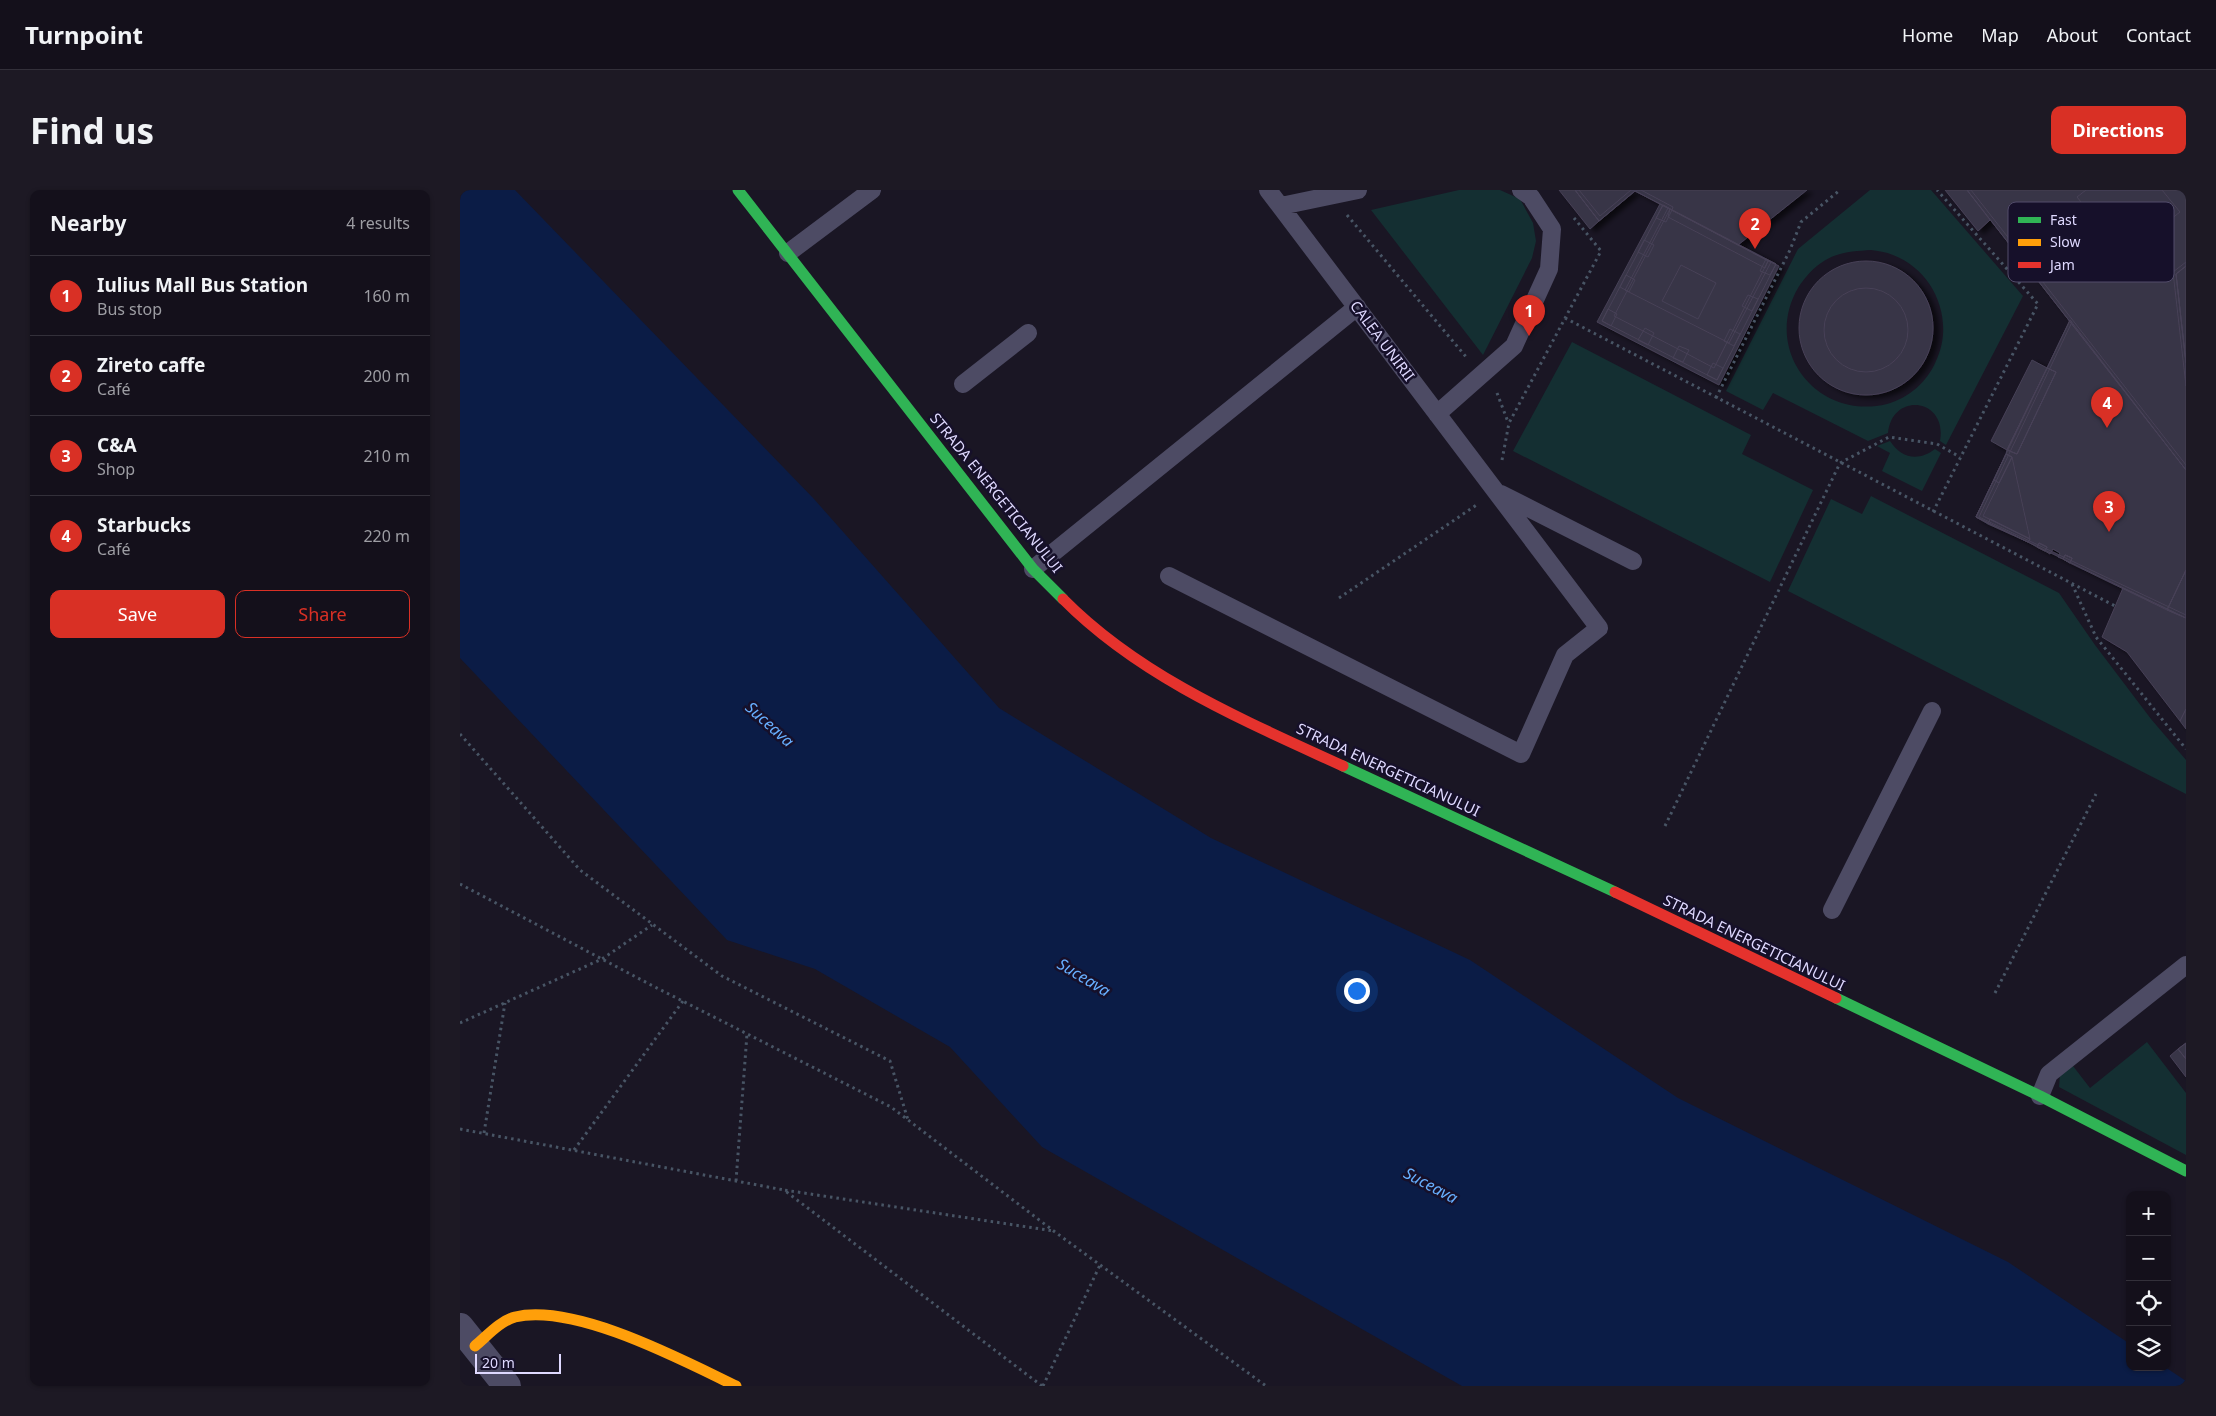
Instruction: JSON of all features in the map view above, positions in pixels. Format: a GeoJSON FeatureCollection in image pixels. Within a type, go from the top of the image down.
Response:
{"type":"FeatureCollection","features":[{"type":"Feature","properties":{"kind":"street","name":"STRADA ENERGETICIANULUI"},"geometry":{"type":"LineString","coordinates":[[738,190],[1033,569],[1074,610],[1144,664],[1181,688],[1231,714],[1586,879],[2040,1096],[2186,1171]]}},
{"type":"Feature","properties":{"kind":"street"},"geometry":{"type":"LineString","coordinates":[[507,1386],[467,1336],[514,1317],[536,1314],[550,1314],[584,1322],[625,1336],[736,1386]]}},
{"type":"Feature","properties":{"kind":"lane"},"geometry":{"type":"LineString","coordinates":[[788,253],[872,190]]}},
{"type":"Feature","properties":{"kind":"lane","name":"CALEA UNIRII"},"geometry":{"type":"LineString","coordinates":[[1169,576],[1521,754],[1566,655],[1599,628],[1268,190]]}},
{"type":"Feature","properties":{"kind":"lane"},"geometry":{"type":"LineString","coordinates":[[1280,206],[1358,190]]}},
{"type":"Feature","properties":{"kind":"lane"},"geometry":{"type":"LineString","coordinates":[[1437,414],[1514,346],[1549,269],[1552,229],[1531,197],[1521,190]]}},
{"type":"Feature","properties":{"kind":"lane"},"geometry":{"type":"LineString","coordinates":[[1033,569],[1357,307]]}},
{"type":"Feature","properties":{"kind":"lane"},"geometry":{"type":"LineString","coordinates":[[963,384],[1028,332]]}},
{"type":"Feature","properties":{"kind":"lane"},"geometry":{"type":"LineString","coordinates":[[1496,492],[1633,561]]}},
{"type":"Feature","properties":{"kind":"lane"},"geometry":{"type":"LineString","coordinates":[[1832,910],[1932,711]]}},
{"type":"Feature","properties":{"kind":"lane"},"geometry":{"type":"LineString","coordinates":[[2040,1096],[2049,1074],[2186,965]]}},
{"type":"Feature","properties":{"kind":"path"},"geometry":{"type":"LineString","coordinates":[[1716,398],[1790,250],[1801,222],[1840,190]]}},
{"type":"Feature","properties":{"kind":"path"},"geometry":{"type":"LineString","coordinates":[[1937,190],[2008,270]]}},
{"type":"Feature","properties":{"kind":"path"},"geometry":{"type":"LineString","coordinates":[[1330,196],[1497,393],[1509,423]]}},
{"type":"Feature","properties":{"kind":"path"},"geometry":{"type":"LineString","coordinates":[[1339,598],[1496,492],[1509,423],[1601,251],[1570,213]]}},
{"type":"Feature","properties":{"kind":"path"},"geometry":{"type":"LineString","coordinates":[[1933,512],[2038,304],[2019,282]]}},
{"type":"Feature","properties":{"kind":"path"},"geometry":{"type":"LineString","coordinates":[[1565,318],[2115,606]]}},
{"type":"Feature","properties":{"kind":"path"},"geometry":{"type":"LineString","coordinates":[[1665,826],[1840,463],[1889,437],[1938,444],[1960,457]]}},
{"type":"Feature","properties":{"kind":"path"},"geometry":{"type":"LineString","coordinates":[[2071,584],[2096,637],[2186,749]]}},
{"type":"Feature","properties":{"kind":"path"},"geometry":{"type":"LineString","coordinates":[[460,734],[580,870],[722,976],[890,1061],[909,1121]]}},
{"type":"Feature","properties":{"kind":"path"},"geometry":{"type":"LineString","coordinates":[[1995,993],[2096,794]]}},
{"type":"Feature","properties":{"kind":"path"},"geometry":{"type":"LineString","coordinates":[[460,884],[891,1107],[1055,1232],[1266,1386]]}},
{"type":"Feature","properties":{"kind":"path"},"geometry":{"type":"LineString","coordinates":[[460,1023],[602,958],[653,924]]}},
{"type":"Feature","properties":{"kind":"path"},"geometry":{"type":"LineString","coordinates":[[574,1150],[683,1001]]}},
{"type":"Feature","properties":{"kind":"path"},"geometry":{"type":"LineString","coordinates":[[484,1133],[505,1003]]}},
{"type":"Feature","properties":{"kind":"path"},"geometry":{"type":"LineString","coordinates":[[736,1181],[747,1034]]}},
{"type":"Feature","properties":{"kind":"path"},"geometry":{"type":"LineString","coordinates":[[460,1129],[784,1190],[1055,1232]]}},
{"type":"Feature","properties":{"kind":"path"},"geometry":{"type":"LineString","coordinates":[[784,1190],[1043,1386],[1100,1265]]}},
{"type":"Feature","properties":{"kind":"green space"},"geometry":{"type":"Polygon","coordinates":[[[1459,190],[1500,190],[1520,199],[1533,223],[1536,241],[1532,258],[1483,355],[1371,210],[1459,190]]]}},
{"type":"Feature","properties":{"kind":"green space"},"geometry":{"type":"Polygon","coordinates":[[[1870,190],[1931,190],[2008,279],[2008,282],[2011,282],[2023,296],[1946,445],[1940,441],[1940,427],[1936,416],[1928,408],[1918,405],[1908,406],[1899,410],[1892,420],[1888,433],[1868,441],[1773,393],[1763,410],[1726,391],[1798,249],[1870,190]],[[1871,250],[1841,254],[1820,263],[1800,284],[1789,311],[1787,335],[1792,356],[1803,376],[1819,391],[1838,402],[1862,406],[1887,404],[1903,398],[1928,376],[1941,346],[1942,314],[1930,285],[1908,263],[1885,252],[1871,250]]]}},
{"type":"Feature","properties":{"kind":"green space"},"geometry":{"type":"Polygon","coordinates":[[[1572,342],[1751,435],[1742,454],[1813,490],[1770,582],[1513,451],[1572,342]]]}},
{"type":"Feature","properties":{"kind":"green space"},"geometry":{"type":"Polygon","coordinates":[[[1890,441],[1899,451],[1910,456],[1922,456],[1935,449],[1941,453],[1922,491],[1882,471],[1890,453],[1877,446],[1890,441]]]}},
{"type":"Feature","properties":{"kind":"green space"},"geometry":{"type":"Polygon","coordinates":[[[1871,496],[2059,593],[2095,645],[2151,719],[2186,760],[2186,794],[1788,591],[1831,499],[1862,514],[1871,496]]]}},
{"type":"Feature","properties":{"kind":"green space"},"geometry":{"type":"Polygon","coordinates":[[[2147,1042],[2186,1093],[2186,1155],[2059,1087],[2060,1074],[2073,1066],[2090,1088],[2147,1042]]]}},
{"type":"Feature","properties":{"kind":"water","name":"Suceava"},"geometry":{"type":"Polygon","coordinates":[[[460,190],[515,190],[814,499],[999,708],[1211,838],[1470,960],[1678,1098],[2008,1262],[2126,1341],[2126,1371],[2171,1371],[2186,1381],[2186,1386],[1462,1386],[1042,1147],[950,1047],[815,969],[727,940],[460,658],[460,190]]]}},
{"type":"Feature","properties":{"kind":"building"},"geometry":{"type":"Polygon","coordinates":[[[1559,190],[1575,190],[1599,221],[1590,229],[1559,190]]]}},
{"type":"Feature","properties":{"kind":"building"},"geometry":{"type":"Polygon","coordinates":[[[1575,190],[1807,190],[1738,245],[1635,191],[1599,221],[1575,190]]]}},
{"type":"Feature","properties":{"kind":"building"},"geometry":{"type":"Polygon","coordinates":[[[1575,190],[1579,190],[1600,216],[1631,190],[1641,190],[1673,207],[1672,210],[1635,191],[1599,221],[1575,190]]]}},
{"type":"Feature","properties":{"kind":"building"},"geometry":{"type":"Polygon","coordinates":[[[1945,190],[1967,190],[1990,220],[1978,231],[1945,190]]]}},
{"type":"Feature","properties":{"kind":"building"},"geometry":{"type":"Polygon","coordinates":[[[1967,190],[2186,190],[2186,266],[2176,274],[2186,363],[2186,470],[2039,282],[2174,282],[2174,202],[2008,202],[2008,242],[1967,190]]]}},
{"type":"Feature","properties":{"kind":"building"},"geometry":{"type":"Polygon","coordinates":[[[1967,190],[1971,190],[2008,237],[2008,242],[1967,190]]]}},
{"type":"Feature","properties":{"kind":"building"},"geometry":{"type":"Polygon","coordinates":[[[2086,190],[2162,190],[2172,202],[2081,202],[2077,197],[2086,190]]]}},
{"type":"Feature","properties":{"kind":"building"},"geometry":{"type":"Polygon","coordinates":[[[1660,204],[1670,209],[1614,316],[1714,368],[1768,261],[1779,266],[1719,385],[1597,322],[1660,204]]]}},
{"type":"Feature","properties":{"kind":"building"},"geometry":{"type":"Polygon","coordinates":[[[1663,205],[1776,264],[1717,380],[1602,321],[1663,205]]]}},
{"type":"Feature","properties":{"kind":"building"},"geometry":{"type":"Polygon","coordinates":[[[1663,205],[1672,210],[1666,222],[1656,218],[1663,205]]]}},
{"type":"Feature","properties":{"kind":"building"},"geometry":{"type":"Polygon","coordinates":[[[2174,205],[2180,212],[2174,217],[2174,205]]]}},
{"type":"Feature","properties":{"kind":"building"},"geometry":{"type":"Polygon","coordinates":[[[1668,208],[1771,262],[1729,343],[1625,290],[1668,208]]]}},
{"type":"Feature","properties":{"kind":"building"},"geometry":{"type":"Polygon","coordinates":[[[1670,209],[1768,261],[1765,268],[1668,217],[1670,209]]]}},
{"type":"Feature","properties":{"kind":"building"},"geometry":{"type":"Polygon","coordinates":[[[1644,240],[1654,245],[1648,257],[1638,252],[1644,240]]]}},
{"type":"Feature","properties":{"kind":"building"},"geometry":{"type":"Polygon","coordinates":[[[1766,259],[1776,264],[1770,275],[1760,271],[1766,259]]]}},
{"type":"Feature","properties":{"kind":"building"},"geometry":{"type":"Polygon","coordinates":[[[1866,261],[1892,266],[1903,272],[1913,281],[1922,291],[1928,302],[1933,328],[1928,354],[1922,365],[1913,375],[1903,384],[1892,390],[1866,395],[1840,390],[1829,384],[1819,375],[1810,365],[1804,354],[1799,328],[1804,302],[1810,291],[1819,281],[1829,272],[1840,266],[1866,261]]]}},
{"type":"Feature","properties":{"kind":"building"},"geometry":{"type":"Polygon","coordinates":[[[2186,262],[2186,266],[2176,274],[2186,363],[2186,386],[2174,281],[2174,271],[2186,262]]]}},
{"type":"Feature","properties":{"kind":"building"},"geometry":{"type":"Polygon","coordinates":[[[1681,265],[1716,283],[1698,319],[1662,301],[1681,265]]]}},
{"type":"Feature","properties":{"kind":"building"},"geometry":{"type":"Polygon","coordinates":[[[2186,266],[2186,363],[2176,274],[2186,266]]]}},
{"type":"Feature","properties":{"kind":"building"},"geometry":{"type":"Polygon","coordinates":[[[1626,275],[1635,280],[1629,292],[1620,287],[1626,275]]]}},
{"type":"Feature","properties":{"kind":"building"},"geometry":{"type":"Polygon","coordinates":[[[2039,282],[2043,282],[2186,465],[2186,470],[2039,282]]]}},
{"type":"Feature","properties":{"kind":"building"},"geometry":{"type":"Polygon","coordinates":[[[1866,288],[1882,291],[1896,300],[1905,314],[1908,330],[1905,346],[1896,360],[1882,369],[1866,372],[1850,369],[1836,360],[1827,346],[1824,330],[1827,314],[1836,300],[1850,291],[1866,288]]]}},
{"type":"Feature","properties":{"kind":"building"},"geometry":{"type":"Polygon","coordinates":[[[1748,295],[1758,299],[1752,311],[1742,306],[1748,295]]]}},
{"type":"Feature","properties":{"kind":"building"},"geometry":{"type":"Polygon","coordinates":[[[1608,309],[1617,314],[1611,326],[1602,321],[1608,309]]]}},
{"type":"Feature","properties":{"kind":"building"},"geometry":{"type":"Polygon","coordinates":[[[2070,320],[2186,470],[2186,570],[2167,610],[2070,563],[2072,558],[2065,555],[2063,559],[2058,557],[2060,553],[2053,549],[2050,554],[2045,551],[2047,547],[2039,543],[2037,547],[2028,542],[2030,539],[1990,519],[1988,524],[1976,517],[1994,480],[1999,483],[2012,457],[2006,454],[2007,450],[2017,454],[2056,372],[2047,368],[2070,320]]]}},
{"type":"Feature","properties":{"kind":"building"},"geometry":{"type":"Polygon","coordinates":[[[2070,320],[2072,322],[1979,517],[2186,615],[2186,618],[1976,517],[2070,320]]]}},
{"type":"Feature","properties":{"kind":"building"},"geometry":{"type":"Polygon","coordinates":[[[1645,328],[1654,333],[1648,345],[1638,340],[1645,328]]]}},
{"type":"Feature","properties":{"kind":"building"},"geometry":{"type":"Polygon","coordinates":[[[1730,329],[1740,334],[1734,346],[1724,341],[1730,329]]]}},
{"type":"Feature","properties":{"kind":"building"},"geometry":{"type":"Polygon","coordinates":[[[1679,346],[1689,350],[1683,362],[1673,358],[1679,346]]]}},
{"type":"Feature","properties":{"kind":"building"},"geometry":{"type":"Polygon","coordinates":[[[2032,360],[2047,368],[2007,450],[1991,441],[2032,360]]]}},
{"type":"Feature","properties":{"kind":"building"},"geometry":{"type":"Polygon","coordinates":[[[1713,363],[1723,368],[1717,380],[1707,375],[1713,363]]]}},
{"type":"Feature","properties":{"kind":"building"},"geometry":{"type":"Polygon","coordinates":[[[2047,368],[2056,372],[2017,454],[2007,450],[2047,368]]]}},
{"type":"Feature","properties":{"kind":"building"},"geometry":{"type":"Polygon","coordinates":[[[2047,368],[2056,372],[2017,454],[2007,450],[2047,368]]]}},
{"type":"Feature","properties":{"kind":"building"},"geometry":{"type":"Polygon","coordinates":[[[2006,454],[2012,457],[2030,539],[2028,542],[1976,517],[2006,454]]]}},
{"type":"Feature","properties":{"kind":"building"},"geometry":{"type":"Polygon","coordinates":[[[2006,454],[2012,457],[1999,483],[1994,480],[2006,454]]]}},
{"type":"Feature","properties":{"kind":"building"},"geometry":{"type":"Polygon","coordinates":[[[2006,454],[2012,457],[1983,516],[2030,539],[2028,542],[1976,517],[2006,454]]]}},
{"type":"Feature","properties":{"kind":"building"},"geometry":{"type":"Polygon","coordinates":[[[1990,519],[2030,539],[2028,542],[1988,524],[1990,519]]]}},
{"type":"Feature","properties":{"kind":"building"},"geometry":{"type":"Polygon","coordinates":[[[2039,543],[2047,547],[2045,551],[2037,547],[2039,543]]]}},
{"type":"Feature","properties":{"kind":"building"},"geometry":{"type":"Polygon","coordinates":[[[2039,543],[2047,547],[2045,551],[2037,547],[2039,543]]]}},
{"type":"Feature","properties":{"kind":"building"},"geometry":{"type":"Polygon","coordinates":[[[2039,543],[2047,547],[2045,551],[2037,547],[2039,543]]]}},
{"type":"Feature","properties":{"kind":"building"},"geometry":{"type":"Polygon","coordinates":[[[2065,555],[2072,558],[2070,563],[2063,559],[2065,555]]]}},
{"type":"Feature","properties":{"kind":"building"},"geometry":{"type":"Polygon","coordinates":[[[2065,555],[2072,558],[2070,563],[2063,559],[2065,555]]]}},
{"type":"Feature","properties":{"kind":"building"},"geometry":{"type":"Polygon","coordinates":[[[2065,555],[2072,558],[2070,563],[2063,559],[2065,555]]]}},
{"type":"Feature","properties":{"kind":"building"},"geometry":{"type":"Polygon","coordinates":[[[2186,570],[2186,618],[2167,610],[2186,570]]]}},
{"type":"Feature","properties":{"kind":"building"},"geometry":{"type":"Polygon","coordinates":[[[2186,570],[2186,618],[2167,610],[2186,570]]]}},
{"type":"Feature","properties":{"kind":"building"},"geometry":{"type":"Polygon","coordinates":[[[2123,588],[2186,618],[2186,709],[2180,721],[2127,652],[2102,637],[2123,588]]]}},
{"type":"Feature","properties":{"kind":"building"},"geometry":{"type":"Polygon","coordinates":[[[2186,709],[2186,729],[2180,721],[2186,709]]]}},
{"type":"Feature","properties":{"kind":"building"},"geometry":{"type":"Polygon","coordinates":[[[2186,1043],[2186,1059],[2178,1049],[2186,1043]]]}},
{"type":"Feature","properties":{"kind":"building"},"geometry":{"type":"Polygon","coordinates":[[[2186,1043],[2186,1059],[2178,1049],[2186,1043]]]}},
{"type":"Feature","properties":{"kind":"building"},"geometry":{"type":"Polygon","coordinates":[[[2178,1049],[2186,1059],[2186,1077],[2170,1056],[2178,1049]]]}},
{"type":"Feature","properties":{"kind":"traffic: fast"},"geometry":{"type":"LineString","coordinates":[[738,190],[1033,569],[1063,599]]}},
{"type":"Feature","properties":{"kind":"traffic: fast"},"geometry":{"type":"LineString","coordinates":[[1343,766],[1615,892]]}},
{"type":"Feature","properties":{"kind":"traffic: fast"},"geometry":{"type":"LineString","coordinates":[[1836,998],[2040,1096],[2186,1171]]}},
{"type":"Feature","properties":{"kind":"traffic: slow"},"geometry":{"type":"LineString","coordinates":[[475,1346],[499,1325],[515,1317],[540,1315],[567,1318],[628,1336],[736,1386]]}},
{"type":"Feature","properties":{"kind":"traffic: jam"},"geometry":{"type":"LineString","coordinates":[[1063,599],[1093,627],[1125,652],[1195,695],[1343,766]]}},
{"type":"Feature","properties":{"kind":"traffic: jam"},"geometry":{"type":"LineString","coordinates":[[1615,892],[1836,998]]}},
{"type":"Feature","properties":{"kind":"place","name":"Zireto caffe"},"geometry":{"type":"Point","coordinates":[1755,249]}},
{"type":"Feature","properties":{"kind":"place","name":"Iulius Mall Bus Station"},"geometry":{"type":"Point","coordinates":[1529,336]}},
{"type":"Feature","properties":{"kind":"place","name":"Starbucks"},"geometry":{"type":"Point","coordinates":[2107,428]}},
{"type":"Feature","properties":{"kind":"place","name":"C&A"},"geometry":{"type":"Point","coordinates":[2109,532]}}]}
